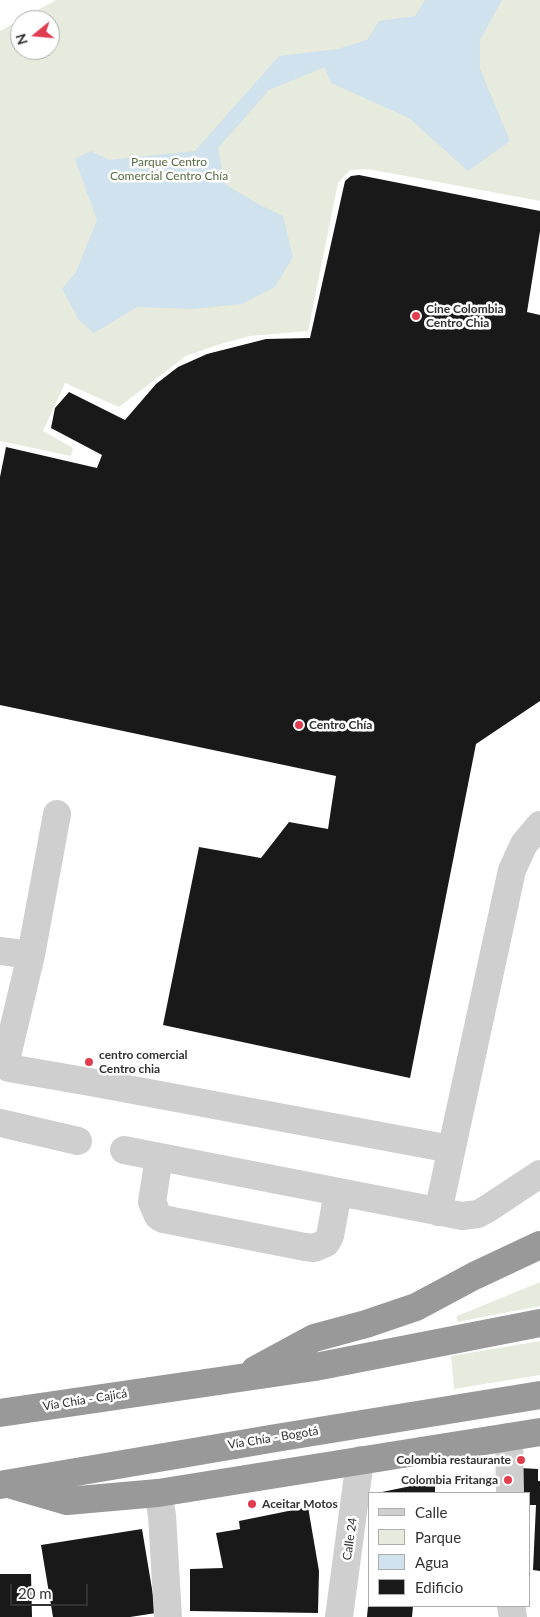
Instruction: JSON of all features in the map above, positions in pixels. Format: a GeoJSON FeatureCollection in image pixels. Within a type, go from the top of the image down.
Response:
{"type":"FeatureCollection","features":[{"type":"Feature","properties":{"kind":"highway"},"geometry":{"type":"LineString","coordinates":[[241,1377],[314,1338],[366,1324],[416,1307],[474,1276],[540,1245]]}},
{"type":"Feature","properties":{"kind":"highway","name":"Vía Chía - Cajicá"},"geometry":{"type":"LineString","coordinates":[[0,1413],[315,1367],[540,1323]]}},
{"type":"Feature","properties":{"kind":"highway","name":"Vía Chía - Bogotá"},"geometry":{"type":"LineString","coordinates":[[3,1484],[540,1395]]}},
{"type":"Feature","properties":{"kind":"highway"},"geometry":{"type":"LineString","coordinates":[[3,1484],[67,1501],[158,1493],[540,1432]]}},
{"type":"Feature","properties":{"kind":"street"},"geometry":{"type":"LineString","coordinates":[[57,814],[31,955],[6,1060],[8,1067],[13,1070],[90,1082],[451,1149]]}},
{"type":"Feature","properties":{"kind":"street"},"geometry":{"type":"LineString","coordinates":[[438,1212],[512,870],[524,844],[540,825]]}},
{"type":"Feature","properties":{"kind":"street"},"geometry":{"type":"LineString","coordinates":[[0,951],[31,955]]}},
{"type":"Feature","properties":{"kind":"street"},"geometry":{"type":"LineString","coordinates":[[0,1123],[78,1141]]}},
{"type":"Feature","properties":{"kind":"street"},"geometry":{"type":"LineString","coordinates":[[124,1150],[462,1216],[478,1214],[540,1174]]}},
{"type":"Feature","properties":{"kind":"street"},"geometry":{"type":"LineString","coordinates":[[159,1157],[152,1202],[158,1216],[164,1219],[306,1248],[314,1248],[326,1243],[330,1236],[338,1192]]}},
{"type":"Feature","properties":{"kind":"street"},"geometry":{"type":"LineString","coordinates":[[509,1437],[510,1492]]}},
{"type":"Feature","properties":{"kind":"street","name":"Calle 24"},"geometry":{"type":"LineString","coordinates":[[339,1617],[360,1460]]}},
{"type":"Feature","properties":{"kind":"street"},"geometry":{"type":"LineString","coordinates":[[158,1493],[162,1515],[168,1617]]}},
{"type":"Feature","properties":{"kind":"green space","name":"Parque Centro Comercial Centro Chía"},"geometry":{"type":"Polygon","coordinates":[[[56,0],[540,0],[540,201],[368,169],[350,170],[338,183],[308,331],[250,336],[186,356],[119,407],[65,383],[43,431],[73,448],[71,456],[0,441],[0,31],[10,25],[10,60],[60,60],[60,10],[38,10],[56,0]]]}},
{"type":"Feature","properties":{"kind":"green space"},"geometry":{"type":"Polygon","coordinates":[[[540,1282],[540,1306],[457,1322],[457,1316],[540,1282]]]}},
{"type":"Feature","properties":{"kind":"green space"},"geometry":{"type":"Polygon","coordinates":[[[540,1341],[540,1375],[454,1389],[451,1356],[540,1341]]]}},
{"type":"Feature","properties":{"kind":"water"},"geometry":{"type":"Polygon","coordinates":[[[425,0],[502,0],[480,40],[480,69],[510,141],[468,171],[409,118],[331,83],[325,67],[269,90],[218,148],[225,184],[258,204],[283,216],[293,257],[275,287],[242,304],[192,309],[137,307],[94,333],[79,320],[62,289],[76,272],[97,220],[75,159],[91,151],[109,160],[195,151],[279,56],[338,49],[367,40],[379,21],[415,16],[425,0]]]}},
{"type":"Feature","properties":{"kind":"building","name":"Centro Chía"},"geometry":{"type":"Polygon","coordinates":[[[359,175],[540,211],[540,231],[527,312],[540,315],[540,701],[476,744],[410,1078],[163,1025],[199,847],[261,858],[289,822],[328,829],[336,776],[0,705],[0,477],[6,447],[97,468],[102,455],[51,428],[55,408],[69,392],[125,420],[156,384],[178,367],[207,354],[266,339],[310,338],[345,181],[351,176],[359,175]]]}},
{"type":"Feature","properties":{"kind":"building"},"geometry":{"type":"Polygon","coordinates":[[[520,1468],[538,1469],[538,1481],[540,1481],[540,1571],[533,1570],[536,1505],[530,1505],[530,1492],[519,1492],[520,1468]]]}},
{"type":"Feature","properties":{"kind":"building"},"geometry":{"type":"Polygon","coordinates":[[[435,1481],[435,1492],[382,1492],[435,1481]]]}},
{"type":"Feature","properties":{"kind":"building"},"geometry":{"type":"Polygon","coordinates":[[[308,1507],[319,1571],[318,1613],[190,1611],[190,1569],[223,1568],[216,1533],[240,1529],[239,1521],[308,1507]]]}},
{"type":"Feature","properties":{"kind":"building"},"geometry":{"type":"Polygon","coordinates":[[[142,1529],[156,1613],[130,1617],[53,1617],[41,1545],[142,1529]]]}},
{"type":"Feature","properties":{"kind":"building"},"geometry":{"type":"Polygon","coordinates":[[[0,1574],[31,1574],[32,1617],[0,1617],[0,1574]]]}},
{"type":"Feature","properties":{"kind":"building"},"geometry":{"type":"Polygon","coordinates":[[[368,1606],[413,1607],[412,1617],[367,1617],[368,1606]]]}},
{"type":"Feature","properties":{"kind":"place","name":"Cine Colombia Centro Chia"},"geometry":{"type":"Point","coordinates":[416,316]}},
{"type":"Feature","properties":{"kind":"place","name":"Centro Chía"},"geometry":{"type":"Point","coordinates":[299,725]}},
{"type":"Feature","properties":{"kind":"place","name":"centro comercial Centro chia"},"geometry":{"type":"Point","coordinates":[89,1062]}},
{"type":"Feature","properties":{"kind":"place","name":"Colombia restaurante"},"geometry":{"type":"Point","coordinates":[521,1460]}},
{"type":"Feature","properties":{"kind":"place","name":"Colombia Fritanga"},"geometry":{"type":"Point","coordinates":[508,1480]}},
{"type":"Feature","properties":{"kind":"place","name":"Aceitar Motos"},"geometry":{"type":"Point","coordinates":[252,1504]}}]}
